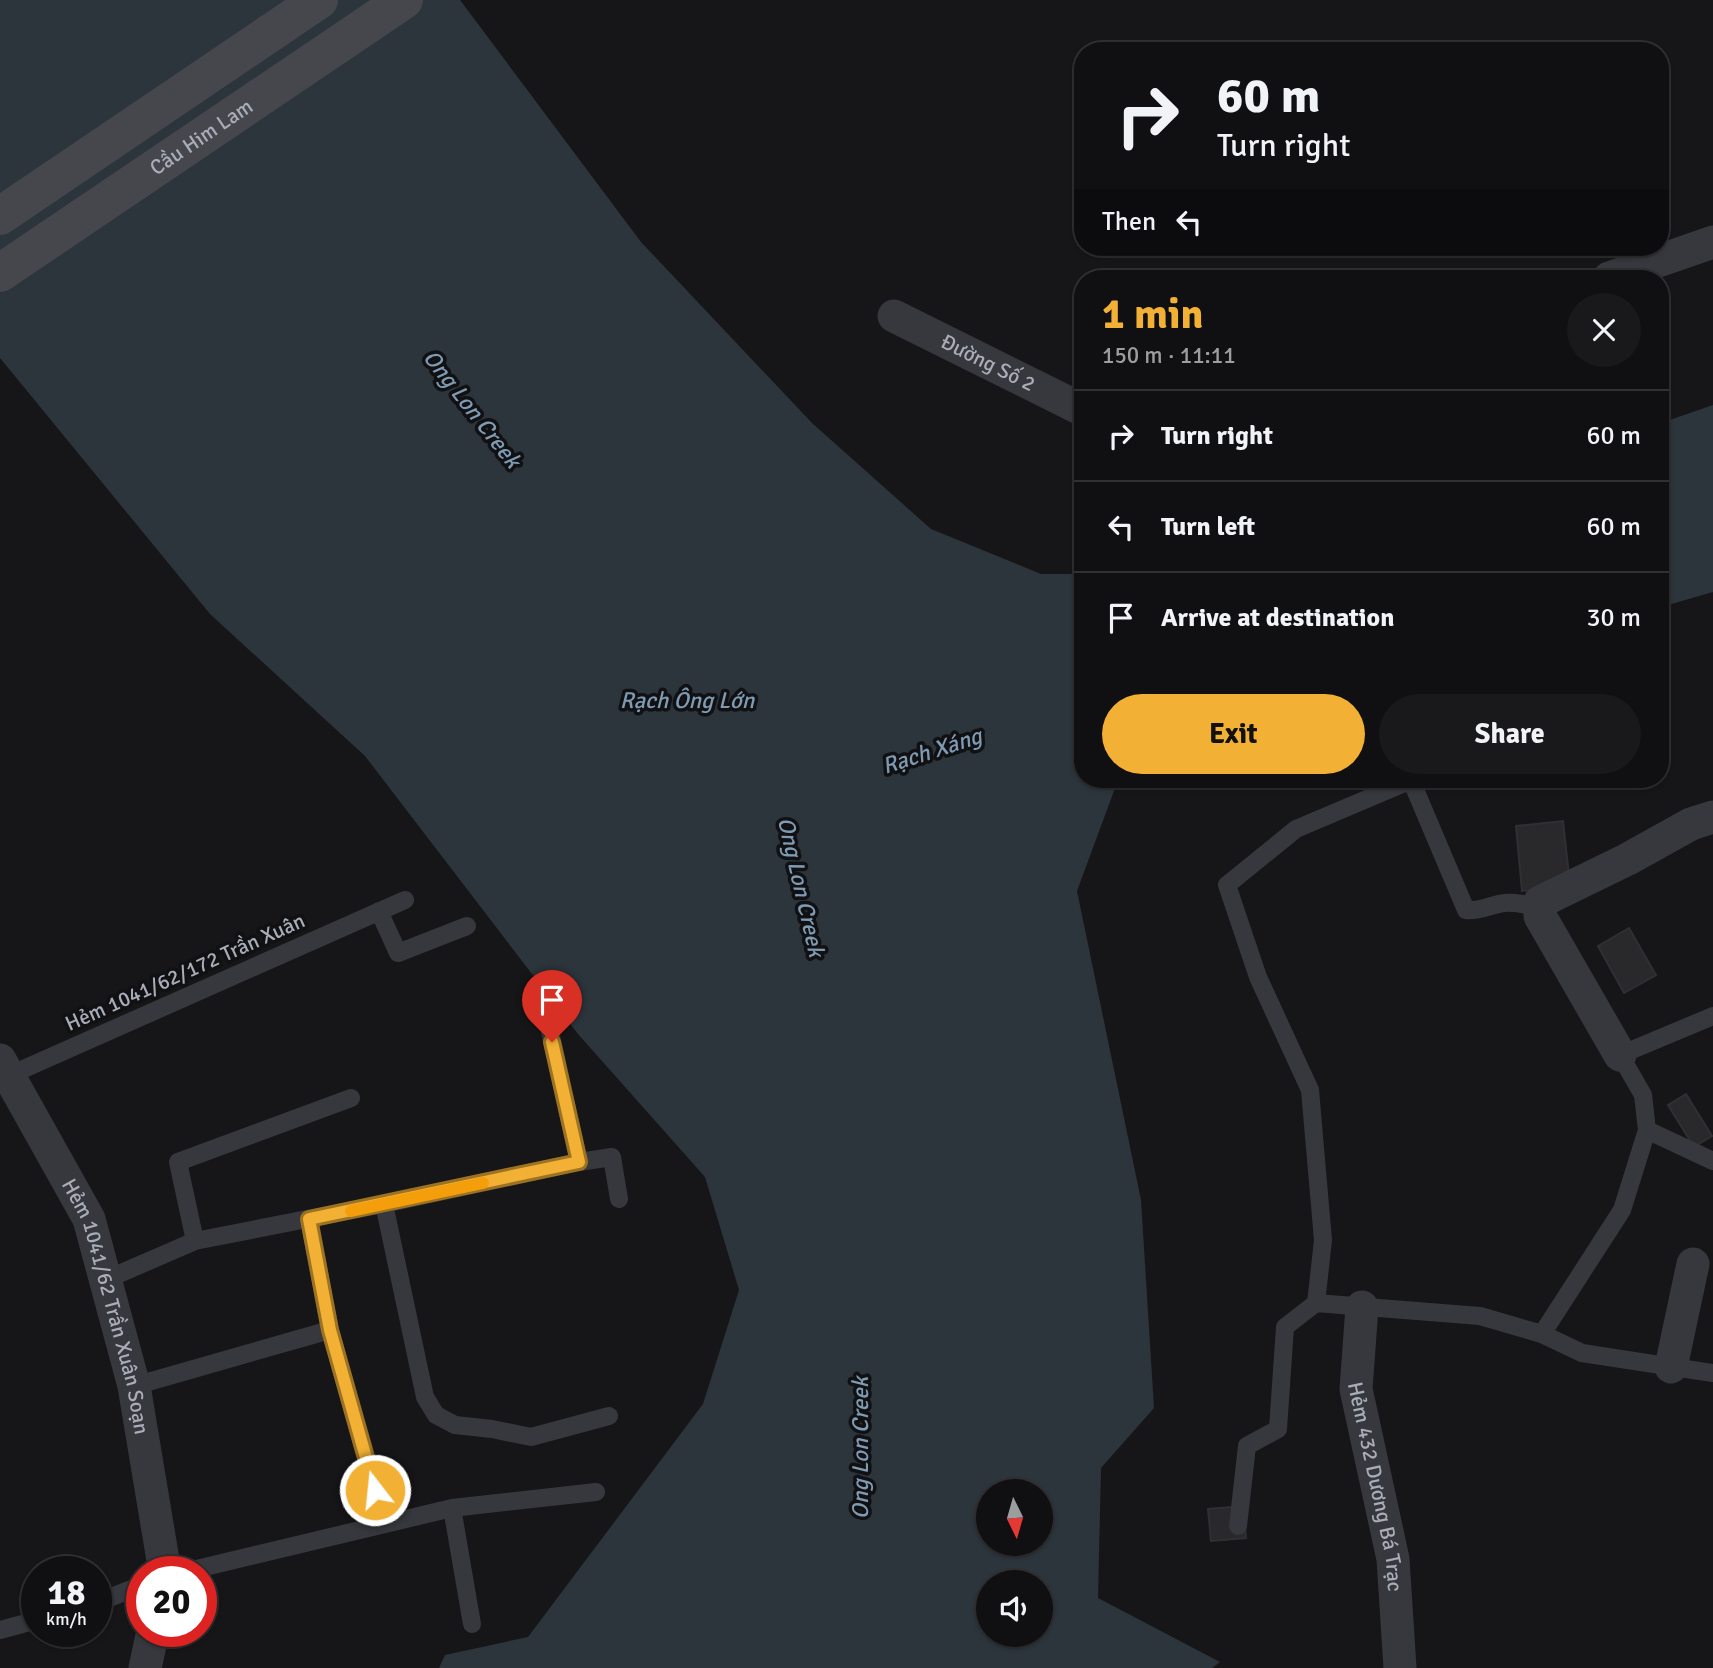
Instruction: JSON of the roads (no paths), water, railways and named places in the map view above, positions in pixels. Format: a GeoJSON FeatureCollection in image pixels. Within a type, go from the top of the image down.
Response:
{"type":"FeatureCollection","features":[{"type":"Feature","properties":{"kind":"main road"},"geometry":{"type":"LineString","coordinates":[[0,216],[319,0]]}},
{"type":"Feature","properties":{"kind":"main road","name":"Cầu Him Lam"},"geometry":{"type":"LineString","coordinates":[[0,273],[404,0]]}},
{"type":"Feature","properties":{"kind":"street"},"geometry":{"type":"LineString","coordinates":[[1632,270],[1713,242]]}},
{"type":"Feature","properties":{"kind":"street","name":"Đường Số 2"},"geometry":{"type":"LineString","coordinates":[[894,316],[1074,406]]}},
{"type":"Feature","properties":{"kind":"street"},"geometry":{"type":"LineString","coordinates":[[1620,1055],[1539,916],[1541,902],[1691,824],[1713,817]]}},
{"type":"Feature","properties":{"kind":"street","name":"Hẻm 1041/62 Trần Xuân Soạn"},"geometry":{"type":"LineString","coordinates":[[5,1068],[89,1219],[134,1386],[162,1556]]}},
{"type":"Feature","properties":{"kind":"street"},"geometry":{"type":"LineString","coordinates":[[1671,1367],[1693,1264]]}},
{"type":"Feature","properties":{"kind":"street","name":"Hẻm 432 Dương Bá Trạc"},"geometry":{"type":"LineString","coordinates":[[1362,1307],[1356,1388],[1393,1559],[1401,1668]]}},
{"type":"Feature","properties":{"kind":"street"},"geometry":{"type":"LineString","coordinates":[[145,1668],[150,1647]]}},
{"type":"Feature","properties":{"kind":"lane"},"geometry":{"type":"LineString","coordinates":[[1316,1303],[1323,1240],[1310,1090],[1258,977],[1227,885],[1296,829],[1392,788]]}},
{"type":"Feature","properties":{"kind":"lane"},"geometry":{"type":"LineString","coordinates":[[1417,788],[1466,910],[1503,903],[1522,903],[1539,908]]}},
{"type":"Feature","properties":{"kind":"lane","name":"Hẻm 1041/62/172 Trần Xuân"},"geometry":{"type":"LineString","coordinates":[[5,1068],[405,900]]}},
{"type":"Feature","properties":{"kind":"lane"},"geometry":{"type":"LineString","coordinates":[[379,911],[398,953],[467,926]]}},
{"type":"Feature","properties":{"kind":"lane"},"geometry":{"type":"LineString","coordinates":[[1542,1334],[1622,1210],[1647,1130],[1643,1094],[1620,1055],[1713,1016]]}},
{"type":"Feature","properties":{"kind":"lane"},"geometry":{"type":"LineString","coordinates":[[547,1018],[579,1162]]}},
{"type":"Feature","properties":{"kind":"lane"},"geometry":{"type":"LineString","coordinates":[[195,1241],[178,1162],[351,1098]]}},
{"type":"Feature","properties":{"kind":"lane"},"geometry":{"type":"LineString","coordinates":[[1647,1130],[1713,1161]]}},
{"type":"Feature","properties":{"kind":"lane"},"geometry":{"type":"LineString","coordinates":[[105,1280],[195,1241],[579,1162],[612,1157],[619,1199]]}},
{"type":"Feature","properties":{"kind":"lane"},"geometry":{"type":"LineString","coordinates":[[384,1204],[425,1396],[436,1415],[456,1425],[531,1437],[609,1416]]}},
{"type":"Feature","properties":{"kind":"lane"},"geometry":{"type":"LineString","coordinates":[[309,1219],[330,1330],[385,1523]]}},
{"type":"Feature","properties":{"kind":"lane"},"geometry":{"type":"LineString","coordinates":[[1238,1526],[1247,1447],[1278,1429],[1285,1327],[1316,1303],[1480,1316],[1542,1334],[1581,1353],[1713,1373]]}},
{"type":"Feature","properties":{"kind":"lane"},"geometry":{"type":"LineString","coordinates":[[134,1386],[330,1330]]}},
{"type":"Feature","properties":{"kind":"lane"},"geometry":{"type":"LineString","coordinates":[[217,1564],[452,1508],[596,1492]]}},
{"type":"Feature","properties":{"kind":"lane"},"geometry":{"type":"LineString","coordinates":[[452,1508],[472,1624]]}},
{"type":"Feature","properties":{"kind":"lane"},"geometry":{"type":"LineString","coordinates":[[0,1630],[21,1624]]}},
{"type":"Feature","properties":{"kind":"water","name":"Rạch Ông Lớn"},"geometry":{"type":"Polygon","coordinates":[[[0,0],[460,0],[641,242],[812,423],[931,529],[1041,574],[1074,574],[1074,788],[1115,788],[1077,891],[1141,1200],[1154,1408],[1101,1468],[1098,1598],[1220,1662],[1212,1668],[439,1668],[445,1655],[528,1637],[703,1404],[739,1290],[705,1177],[578,1034],[365,756],[210,614],[0,358],[0,0]]]}},
{"type":"Feature","properties":{"kind":"water"},"geometry":{"type":"Polygon","coordinates":[[[1713,405],[1713,592],[1669,605],[1669,420],[1713,405]]]}},
{"type":"Feature","properties":{"kind":"water label","name":"Ong Lon Creek"},"geometry":{"type":"Point","coordinates":[472,409]}},
{"type":"Feature","properties":{"kind":"water label","name":"Rạch Xáng"},"geometry":{"type":"Point","coordinates":[932,751]}},
{"type":"Feature","properties":{"kind":"water label","name":"Ong Lon Creek"},"geometry":{"type":"Point","coordinates":[801,887]}},
{"type":"Feature","properties":{"kind":"water label","name":"Ong Lon Creek"},"geometry":{"type":"Point","coordinates":[860,1448]}}]}
